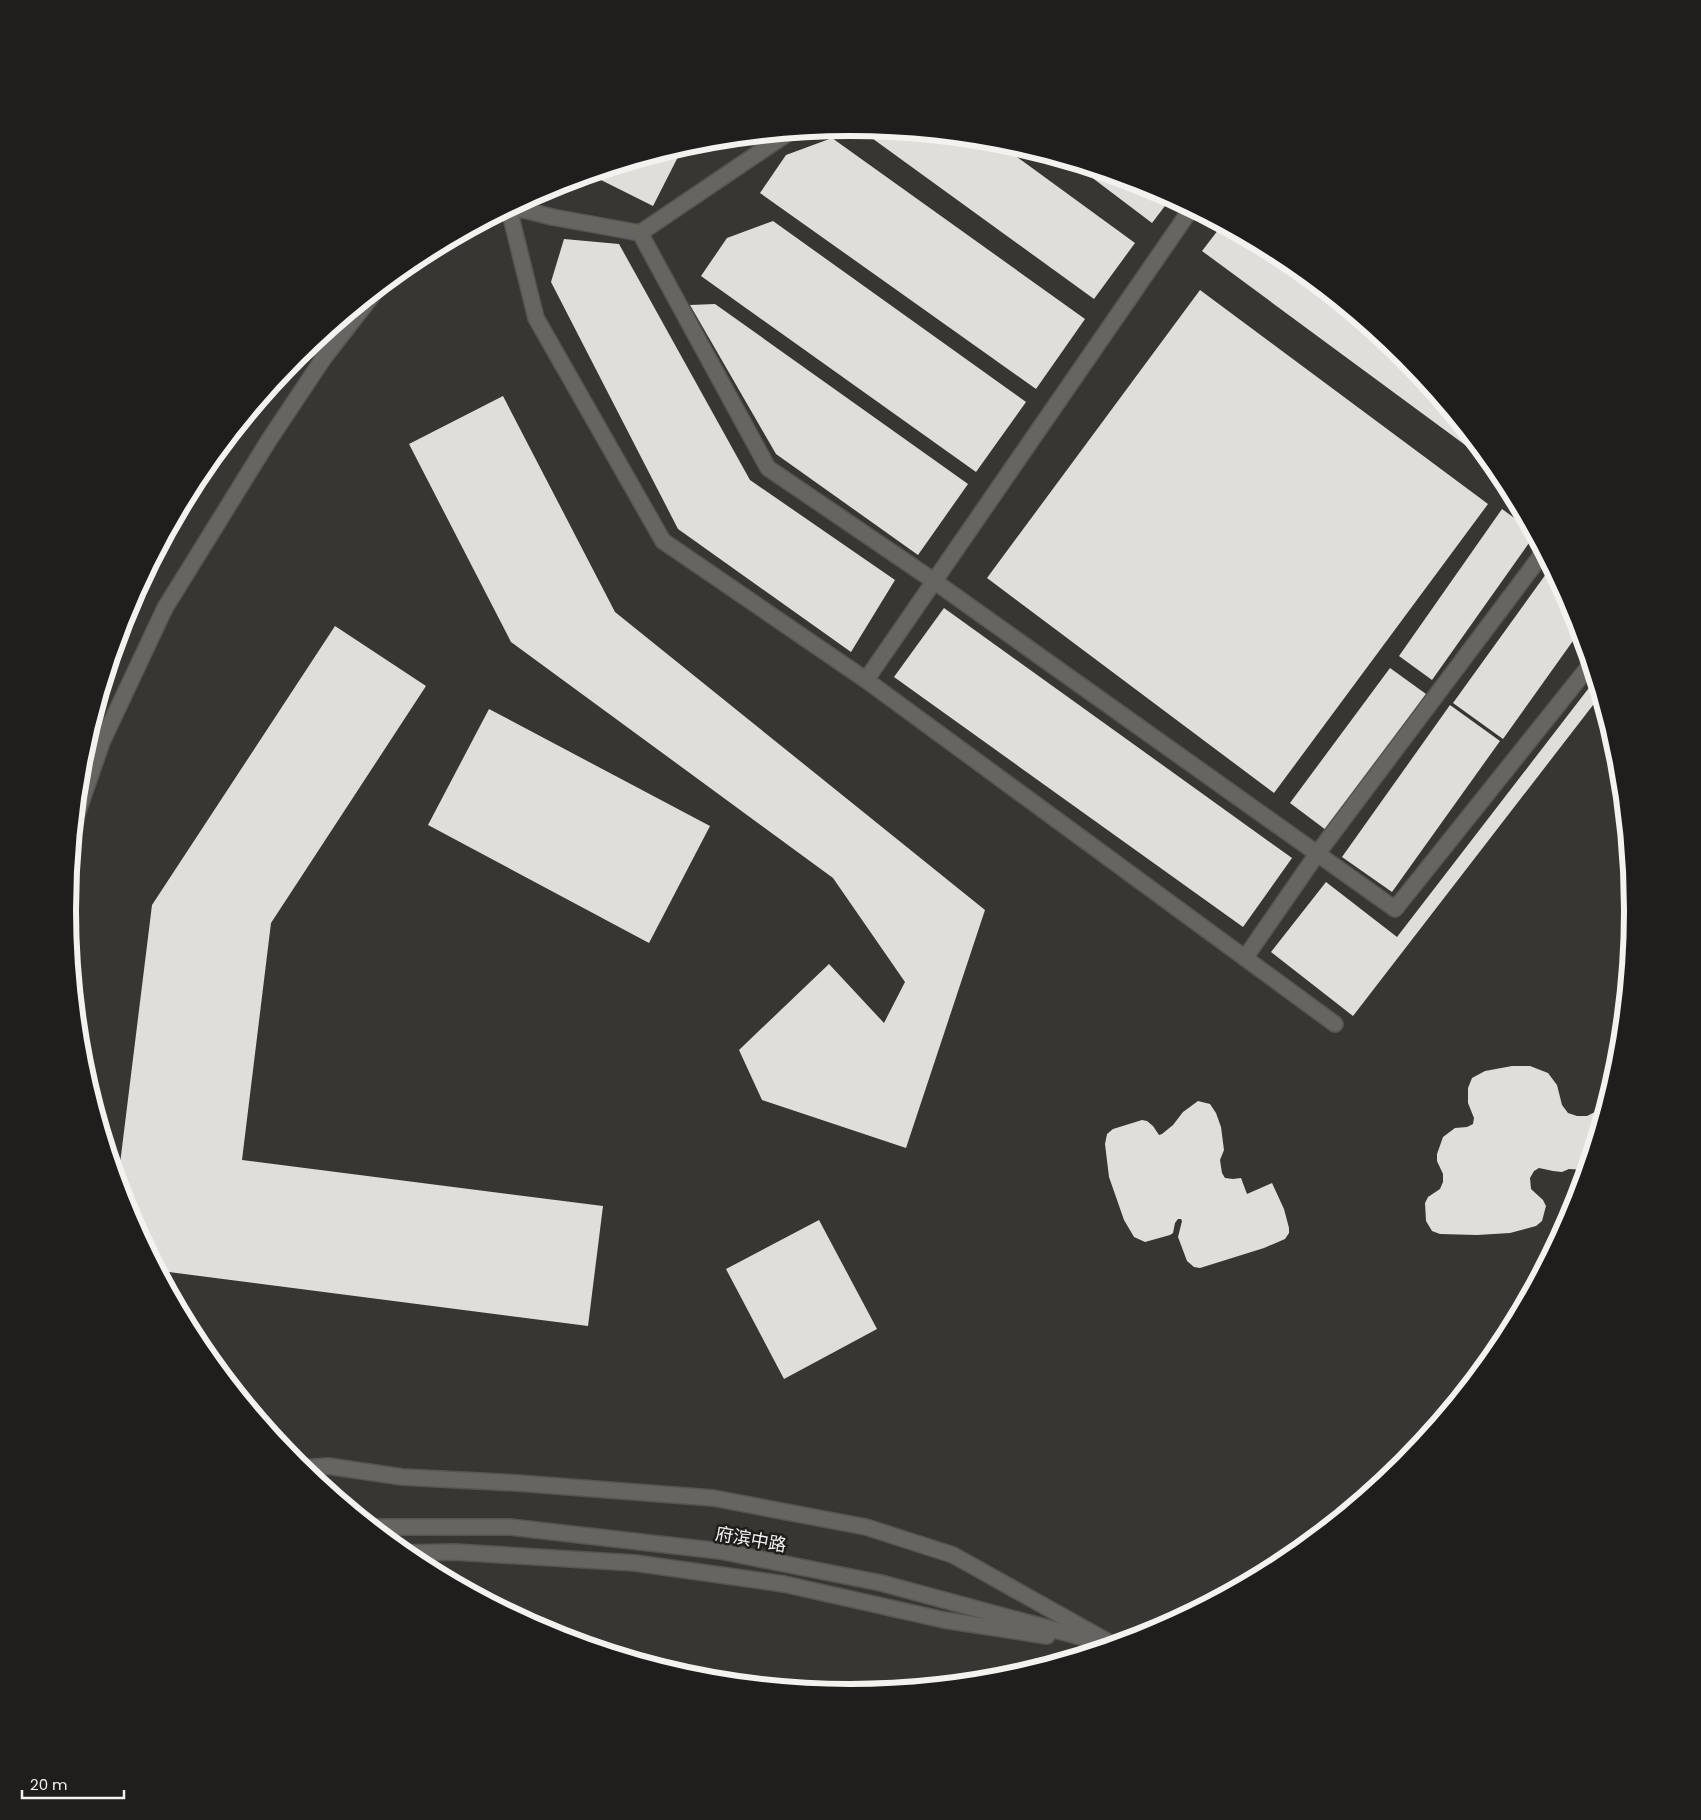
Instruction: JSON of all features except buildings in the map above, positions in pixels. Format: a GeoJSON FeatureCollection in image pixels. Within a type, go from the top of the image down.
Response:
{"type":"FeatureCollection","features":[{"type":"Feature","properties":{"kind":"street"},"geometry":{"type":"LineString","coordinates":[[521,210],[640,233],[779,139]]}},
{"type":"Feature","properties":{"kind":"street"},"geometry":{"type":"LineString","coordinates":[[866,680],[1187,213]]}},
{"type":"Feature","properties":{"kind":"street"},"geometry":{"type":"LineString","coordinates":[[512,214],[536,318],[663,541],[866,680],[1335,1024]]}},
{"type":"Feature","properties":{"kind":"street"},"geometry":{"type":"LineString","coordinates":[[640,233],[768,468],[934,581],[1394,909],[1586,669]]}},
{"type":"Feature","properties":{"kind":"street"},"geometry":{"type":"LineString","coordinates":[[87,786],[102,742],[165,608],[269,440],[323,359],[359,312]]}},
{"type":"Feature","properties":{"kind":"street"},"geometry":{"type":"LineString","coordinates":[[320,347],[323,359]]}},
{"type":"Feature","properties":{"kind":"street"},"geometry":{"type":"LineString","coordinates":[[1245,958],[1317,854],[1539,558]]}},
{"type":"Feature","properties":{"kind":"street"},"geometry":{"type":"LineString","coordinates":[[314,1467],[328,1466],[402,1477],[517,1483],[714,1498],[866,1527],[953,1555],[1105,1641]]}},
{"type":"Feature","properties":{"kind":"street","name":"府滨中路"},"geometry":{"type":"LineString","coordinates":[[383,1527],[510,1527],[720,1551],[881,1582],[1101,1642]]}},
{"type":"Feature","properties":{"kind":"street"},"geometry":{"type":"LineString","coordinates":[[418,1553],[455,1552],[635,1563],[784,1584],[944,1620],[1099,1643]]}}]}
